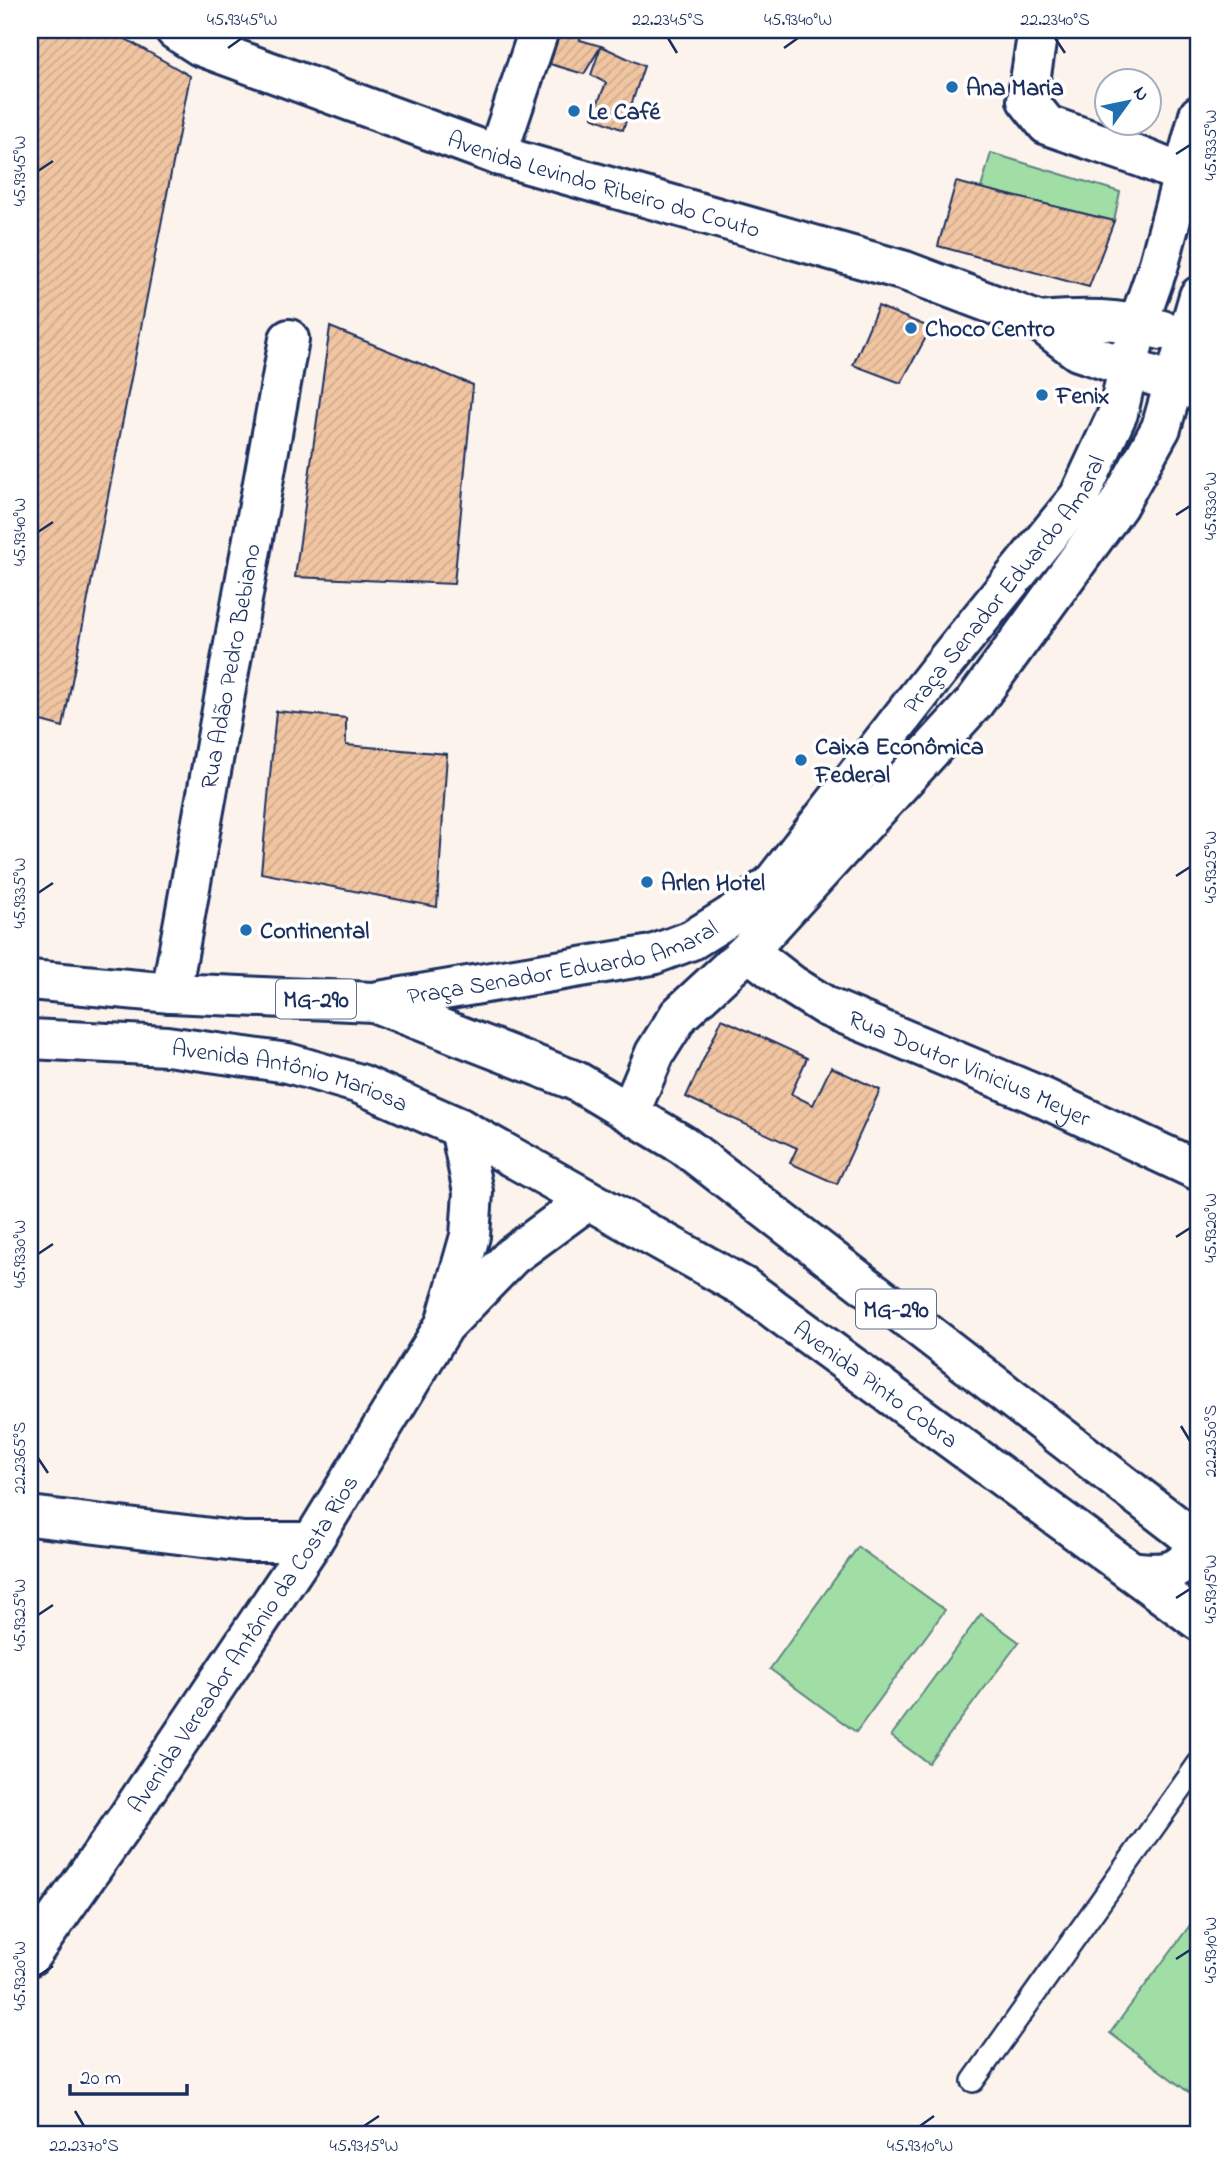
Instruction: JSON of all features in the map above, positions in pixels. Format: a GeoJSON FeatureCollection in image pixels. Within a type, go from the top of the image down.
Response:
{"type":"FeatureCollection","features":[{"type":"Feature","properties":{"kind":"main road"},"geometry":{"type":"LineString","coordinates":[[497,155],[539,30]]}},
{"type":"Feature","properties":{"kind":"main road"},"geometry":{"type":"LineString","coordinates":[[1038,30],[1027,100],[1047,125],[1191,177]]}},
{"type":"Feature","properties":{"kind":"main road","name":"Avenida Levindo Ribeiro do Couto"},"geometry":{"type":"LineString","coordinates":[[194,35],[497,155],[905,271],[1040,322],[1079,351],[1187,388]]}},
{"type":"Feature","properties":{"kind":"main road","name":"Praça Senador Eduardo Amaral"},"geometry":{"type":"LineString","coordinates":[[373,1002],[652,955],[692,940],[772,884],[937,671],[1079,497],[1118,412],[1138,324],[1191,177],[1199,115]]}},
{"type":"Feature","properties":{"kind":"main road","name":"Praça Senador Eduardo Amaral"},"geometry":{"type":"LineString","coordinates":[[629,1112],[655,1053],[679,1015],[748,951],[974,703],[1118,505],[1187,388],[1199,296]]}},
{"type":"Feature","properties":{"kind":"main road","name":"Avenida Levindo Ribeiro do Couto"},"geometry":{"type":"LineString","coordinates":[[1040,322],[1092,318],[1138,324],[1194,339]]}},
{"type":"Feature","properties":{"kind":"main road","name":"Rua Adão Pedro Bebiano"},"geometry":{"type":"LineString","coordinates":[[171,993],[289,340]]}},
{"type":"Feature","properties":{"kind":"main road","name":"Rua Doutor Vinicius Meyer"},"geometry":{"type":"LineString","coordinates":[[748,951],[792,985],[827,1007],[1035,1094],[1199,1171]]}},
{"type":"Feature","properties":{"kind":"main road","name":"MG-290"},"geometry":{"type":"LineString","coordinates":[[30,980],[171,993],[373,1002],[586,1086],[684,1145],[1199,1544]]}},
{"type":"Feature","properties":{"kind":"main road","name":"Avenida Antônio Mariosa"},"geometry":{"type":"LineString","coordinates":[[30,1039],[167,1046],[288,1063],[360,1084],[460,1128],[536,1170]]}},
{"type":"Feature","properties":{"kind":"main road","name":"Avenida Vereador Antônio da Costa Rios"},"geometry":{"type":"LineString","coordinates":[[30,1955],[126,1820],[312,1542],[444,1326],[456,1293],[470,1236],[473,1192],[460,1128]]}},
{"type":"Feature","properties":{"kind":"main road","name":"Avenida Pinto Cobra"},"geometry":{"type":"LineString","coordinates":[[536,1170],[744,1287],[1199,1621]]}},
{"type":"Feature","properties":{"kind":"main road","name":"Avenida Vereador Antônio da Costa Rios"},"geometry":{"type":"LineString","coordinates":[[444,1326],[512,1256],[588,1200]]}},
{"type":"Feature","properties":{"kind":"main road"},"geometry":{"type":"LineString","coordinates":[[30,1516],[244,1542],[312,1542]]}},
{"type":"Feature","properties":{"kind":"main road"},"geometry":{"type":"LineString","coordinates":[[1131,1571],[1154,1574],[1173,1572],[1189,1561],[1199,1544]]}},
{"type":"Feature","properties":{"kind":"lane"},"geometry":{"type":"LineString","coordinates":[[973,2081],[1199,1763]]}},
{"type":"Feature","properties":{"kind":"green space"},"geometry":{"type":"Polygon","coordinates":[[[991,153],[1120,192],[1114,221],[981,188],[991,153]]]}},
{"type":"Feature","properties":{"kind":"green space"},"geometry":{"type":"Polygon","coordinates":[[[858,1547],[945,1610],[856,1732],[770,1669],[858,1547]]]}},
{"type":"Feature","properties":{"kind":"green space"},"geometry":{"type":"Polygon","coordinates":[[[981,1614],[1019,1642],[928,1763],[891,1736],[981,1614]]]}},
{"type":"Feature","properties":{"kind":"green space"},"geometry":{"type":"Polygon","coordinates":[[[1199,1913],[1199,2100],[1110,2033],[1199,1913]]]}},
{"type":"Feature","properties":{"kind":"building"},"geometry":{"type":"Polygon","coordinates":[[[30,30],[110,30],[190,76],[63,727],[30,718],[30,30]]]}},
{"type":"Feature","properties":{"kind":"building"},"geometry":{"type":"Polygon","coordinates":[[[560,30],[581,30],[580,40],[601,46],[584,74],[550,64],[560,30]]]}},
{"type":"Feature","properties":{"kind":"building"},"geometry":{"type":"Polygon","coordinates":[[[601,46],[644,66],[623,130],[592,117],[606,83],[591,75],[601,46]]]}},
{"type":"Feature","properties":{"kind":"building"},"geometry":{"type":"Polygon","coordinates":[[[956,182],[1114,221],[1089,287],[938,246],[956,182]]]}},
{"type":"Feature","properties":{"kind":"building"},"geometry":{"type":"Polygon","coordinates":[[[878,306],[931,328],[901,383],[853,365],[878,306]]]}},
{"type":"Feature","properties":{"kind":"building"},"geometry":{"type":"Polygon","coordinates":[[[330,327],[473,385],[454,584],[295,577],[330,327]]]}},
{"type":"Feature","properties":{"kind":"building"},"geometry":{"type":"Polygon","coordinates":[[[276,711],[346,718],[346,745],[447,754],[437,907],[261,873],[276,711]]]}},
{"type":"Feature","properties":{"kind":"building"},"geometry":{"type":"Polygon","coordinates":[[[722,1019],[807,1058],[791,1094],[813,1105],[831,1067],[880,1090],[837,1184],[790,1163],[797,1148],[686,1097],[722,1019]]]}},
{"type":"Feature","properties":{"kind":"place","name":"Ana Maria"},"geometry":{"type":"Point","coordinates":[952,87]}},
{"type":"Feature","properties":{"kind":"place","name":"Le Café"},"geometry":{"type":"Point","coordinates":[574,111]}},
{"type":"Feature","properties":{"kind":"place","name":"Choco Centro"},"geometry":{"type":"Point","coordinates":[911,328]}},
{"type":"Feature","properties":{"kind":"place","name":"Fenix"},"geometry":{"type":"Point","coordinates":[1042,395]}},
{"type":"Feature","properties":{"kind":"place","name":"Caixa Econômica Federal"},"geometry":{"type":"Point","coordinates":[801,760]}},
{"type":"Feature","properties":{"kind":"place","name":"Arlen Hotel"},"geometry":{"type":"Point","coordinates":[647,882]}},
{"type":"Feature","properties":{"kind":"place","name":"Continental"},"geometry":{"type":"Point","coordinates":[246,930]}}]}
